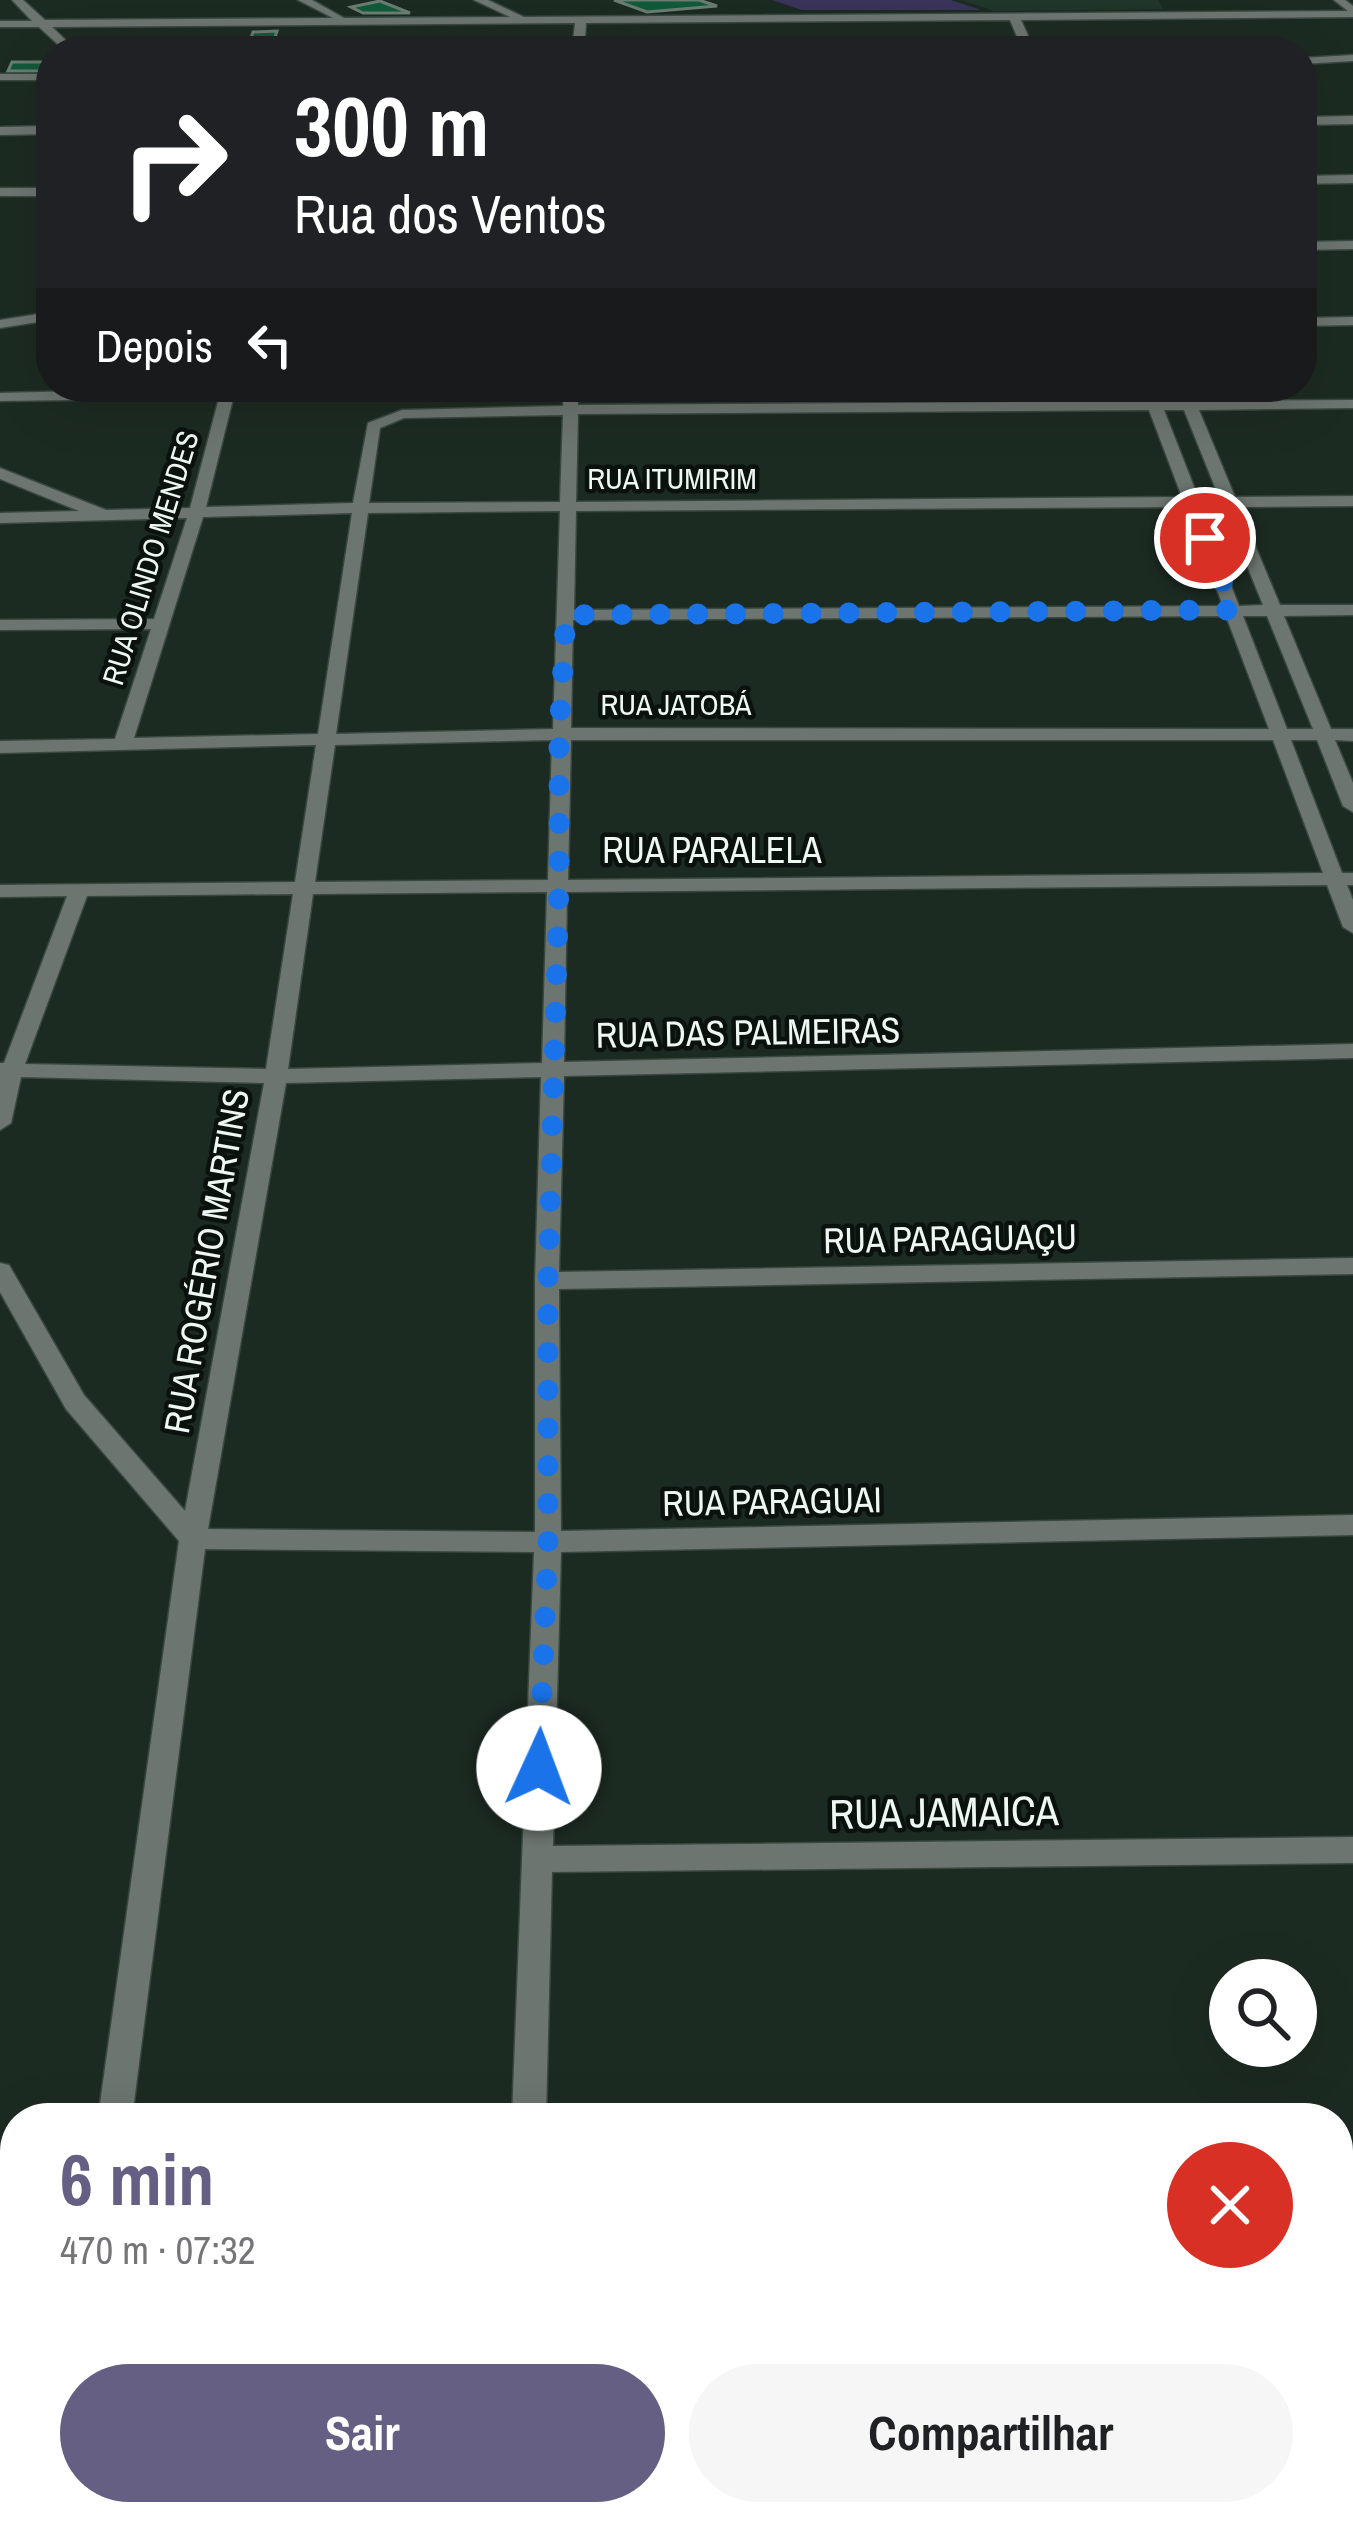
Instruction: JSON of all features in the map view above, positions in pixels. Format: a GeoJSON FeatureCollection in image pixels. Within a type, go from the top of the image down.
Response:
{"type":"FeatureCollection","features":[{"type":"Feature","properties":{"kind":"street"},"geometry":{"type":"LineString","coordinates":[[17,0],[55,36]]}},
{"type":"Feature","properties":{"kind":"street"},"geometry":{"type":"LineString","coordinates":[[303,0],[347,20]]}},
{"type":"Feature","properties":{"kind":"street"},"geometry":{"type":"LineString","coordinates":[[479,0],[526,21]]}},
{"type":"Feature","properties":{"kind":"street"},"geometry":{"type":"LineString","coordinates":[[1224,0],[1232,14]]}},
{"type":"Feature","properties":{"kind":"street"},"geometry":{"type":"LineString","coordinates":[[1339,0],[1353,13]]}},
{"type":"Feature","properties":{"kind":"street"},"geometry":{"type":"LineString","coordinates":[[754,6],[790,19]]}},
{"type":"Feature","properties":{"kind":"street"},"geometry":{"type":"LineString","coordinates":[[0,24],[1353,13]]}},
{"type":"Feature","properties":{"kind":"street"},"geometry":{"type":"LineString","coordinates":[[1014,17],[1022,36]]}},
{"type":"Feature","properties":{"kind":"street"},"geometry":{"type":"LineString","coordinates":[[579,36],[580,20]]}},
{"type":"Feature","properties":{"kind":"street"},"geometry":{"type":"LineString","coordinates":[[1317,60],[1353,58]]}},
{"type":"Feature","properties":{"kind":"street"},"geometry":{"type":"LineString","coordinates":[[0,77],[36,77]]}},
{"type":"Feature","properties":{"kind":"street"},"geometry":{"type":"LineString","coordinates":[[1317,121],[1353,120]]}},
{"type":"Feature","properties":{"kind":"street"},"geometry":{"type":"LineString","coordinates":[[0,130],[36,130]]}},
{"type":"Feature","properties":{"kind":"street"},"geometry":{"type":"LineString","coordinates":[[1317,180],[1353,179]]}},
{"type":"Feature","properties":{"kind":"street"},"geometry":{"type":"LineString","coordinates":[[0,192],[36,193]]}},
{"type":"Feature","properties":{"kind":"street"},"geometry":{"type":"LineString","coordinates":[[1317,245],[1353,245]]}},
{"type":"Feature","properties":{"kind":"street"},"geometry":{"type":"LineString","coordinates":[[0,324],[36,318]]}},
{"type":"Feature","properties":{"kind":"street"},"geometry":{"type":"LineString","coordinates":[[1317,322],[1353,322]]}},
{"type":"Feature","properties":{"kind":"street"},"geometry":{"type":"LineString","coordinates":[[0,397],[36,396]]}},
{"type":"Feature","properties":{"kind":"street","name":"RUA OLINDO MENDES"},"geometry":{"type":"LineString","coordinates":[[123,744],[197,512],[225,402]]}},
{"type":"Feature","properties":{"kind":"street","name":"RUA ROGÉRIO MARTINS"},"geometry":{"type":"LineString","coordinates":[[117,2103],[193,1539],[276,1076],[374,426],[402,414],[529,402]]}},
{"type":"Feature","properties":{"kind":"street"},"geometry":{"type":"LineString","coordinates":[[529,2103],[548,1542],[552,1070],[571,402]]}},
{"type":"Feature","properties":{"kind":"street"},"geometry":{"type":"LineString","coordinates":[[1154,402],[1281,736],[1343,879],[1353,927]]}},
{"type":"Feature","properties":{"kind":"street"},"geometry":{"type":"LineString","coordinates":[[1188,402],[1353,806]]}},
{"type":"Feature","properties":{"kind":"street"},"geometry":{"type":"LineString","coordinates":[[1311,402],[1353,404]]}},
{"type":"Feature","properties":{"kind":"street","name":"RUA ITUMIRIM"},"geometry":{"type":"LineString","coordinates":[[0,473],[104,515],[364,508],[1353,501]]}},
{"type":"Feature","properties":{"kind":"street"},"geometry":{"type":"LineString","coordinates":[[0,518],[104,515]]}},
{"type":"Feature","properties":{"kind":"street"},"geometry":{"type":"LineString","coordinates":[[566,615],[1353,610]]}},
{"type":"Feature","properties":{"kind":"street"},"geometry":{"type":"LineString","coordinates":[[0,625],[161,624]]}},
{"type":"Feature","properties":{"kind":"street","name":"RUA JATOBÁ"},"geometry":{"type":"LineString","coordinates":[[0,747],[559,734],[1353,735]]}},
{"type":"Feature","properties":{"kind":"street","name":"RUA PARALELA"},"geometry":{"type":"LineString","coordinates":[[0,892],[1343,879]]}},
{"type":"Feature","properties":{"kind":"street"},"geometry":{"type":"LineString","coordinates":[[0,1123],[6,1070],[79,891]]}},
{"type":"Feature","properties":{"kind":"street","name":"RUA DAS PALMEIRAS"},"geometry":{"type":"LineString","coordinates":[[6,1070],[276,1076],[1353,1051]]}},
{"type":"Feature","properties":{"kind":"street","name":"RUA PARAGUAÇU"},"geometry":{"type":"LineString","coordinates":[[548,1281],[1353,1266]]}},
{"type":"Feature","properties":{"kind":"street"},"geometry":{"type":"LineString","coordinates":[[0,1270],[74,1402],[193,1539]]}},
{"type":"Feature","properties":{"kind":"street","name":"RUA PARAGUAI"},"geometry":{"type":"LineString","coordinates":[[193,1539],[548,1542],[1353,1525]]}},
{"type":"Feature","properties":{"kind":"street","name":"RUA JAMAICA"},"geometry":{"type":"LineString","coordinates":[[535,1858],[1353,1850]]}},
{"type":"Feature","properties":{"kind":"shaded area"},"geometry":{"type":"Polygon","coordinates":[[[772,0],[951,0],[981,10],[802,10],[772,0]]]}},
{"type":"Feature","properties":{"kind":"shaded area"},"geometry":{"type":"Polygon","coordinates":[[[961,0],[1158,0],[1163,9],[994,11],[961,0]]]}},
{"type":"Feature","properties":{"kind":"building"},"geometry":{"type":"Polygon","coordinates":[[[614,0],[699,0],[717,6],[647,12],[614,0]]]}},
{"type":"Feature","properties":{"kind":"building"},"geometry":{"type":"Polygon","coordinates":[[[380,1],[410,13],[363,13],[351,7],[380,1]]]}},
{"type":"Feature","properties":{"kind":"building"},"geometry":{"type":"Polygon","coordinates":[[[277,31],[275,36],[252,36],[253,32],[277,31]]]}},
{"type":"Feature","properties":{"kind":"building"},"geometry":{"type":"Polygon","coordinates":[[[12,62],[36,62],[36,71],[8,71],[12,62]]]}},
{"type":"Feature","properties":{"kind":"route"},"geometry":{"type":"LineString","coordinates":[[539,1768],[548,1542],[559,734],[566,615],[1234,610],[1205,538]]}}]}
